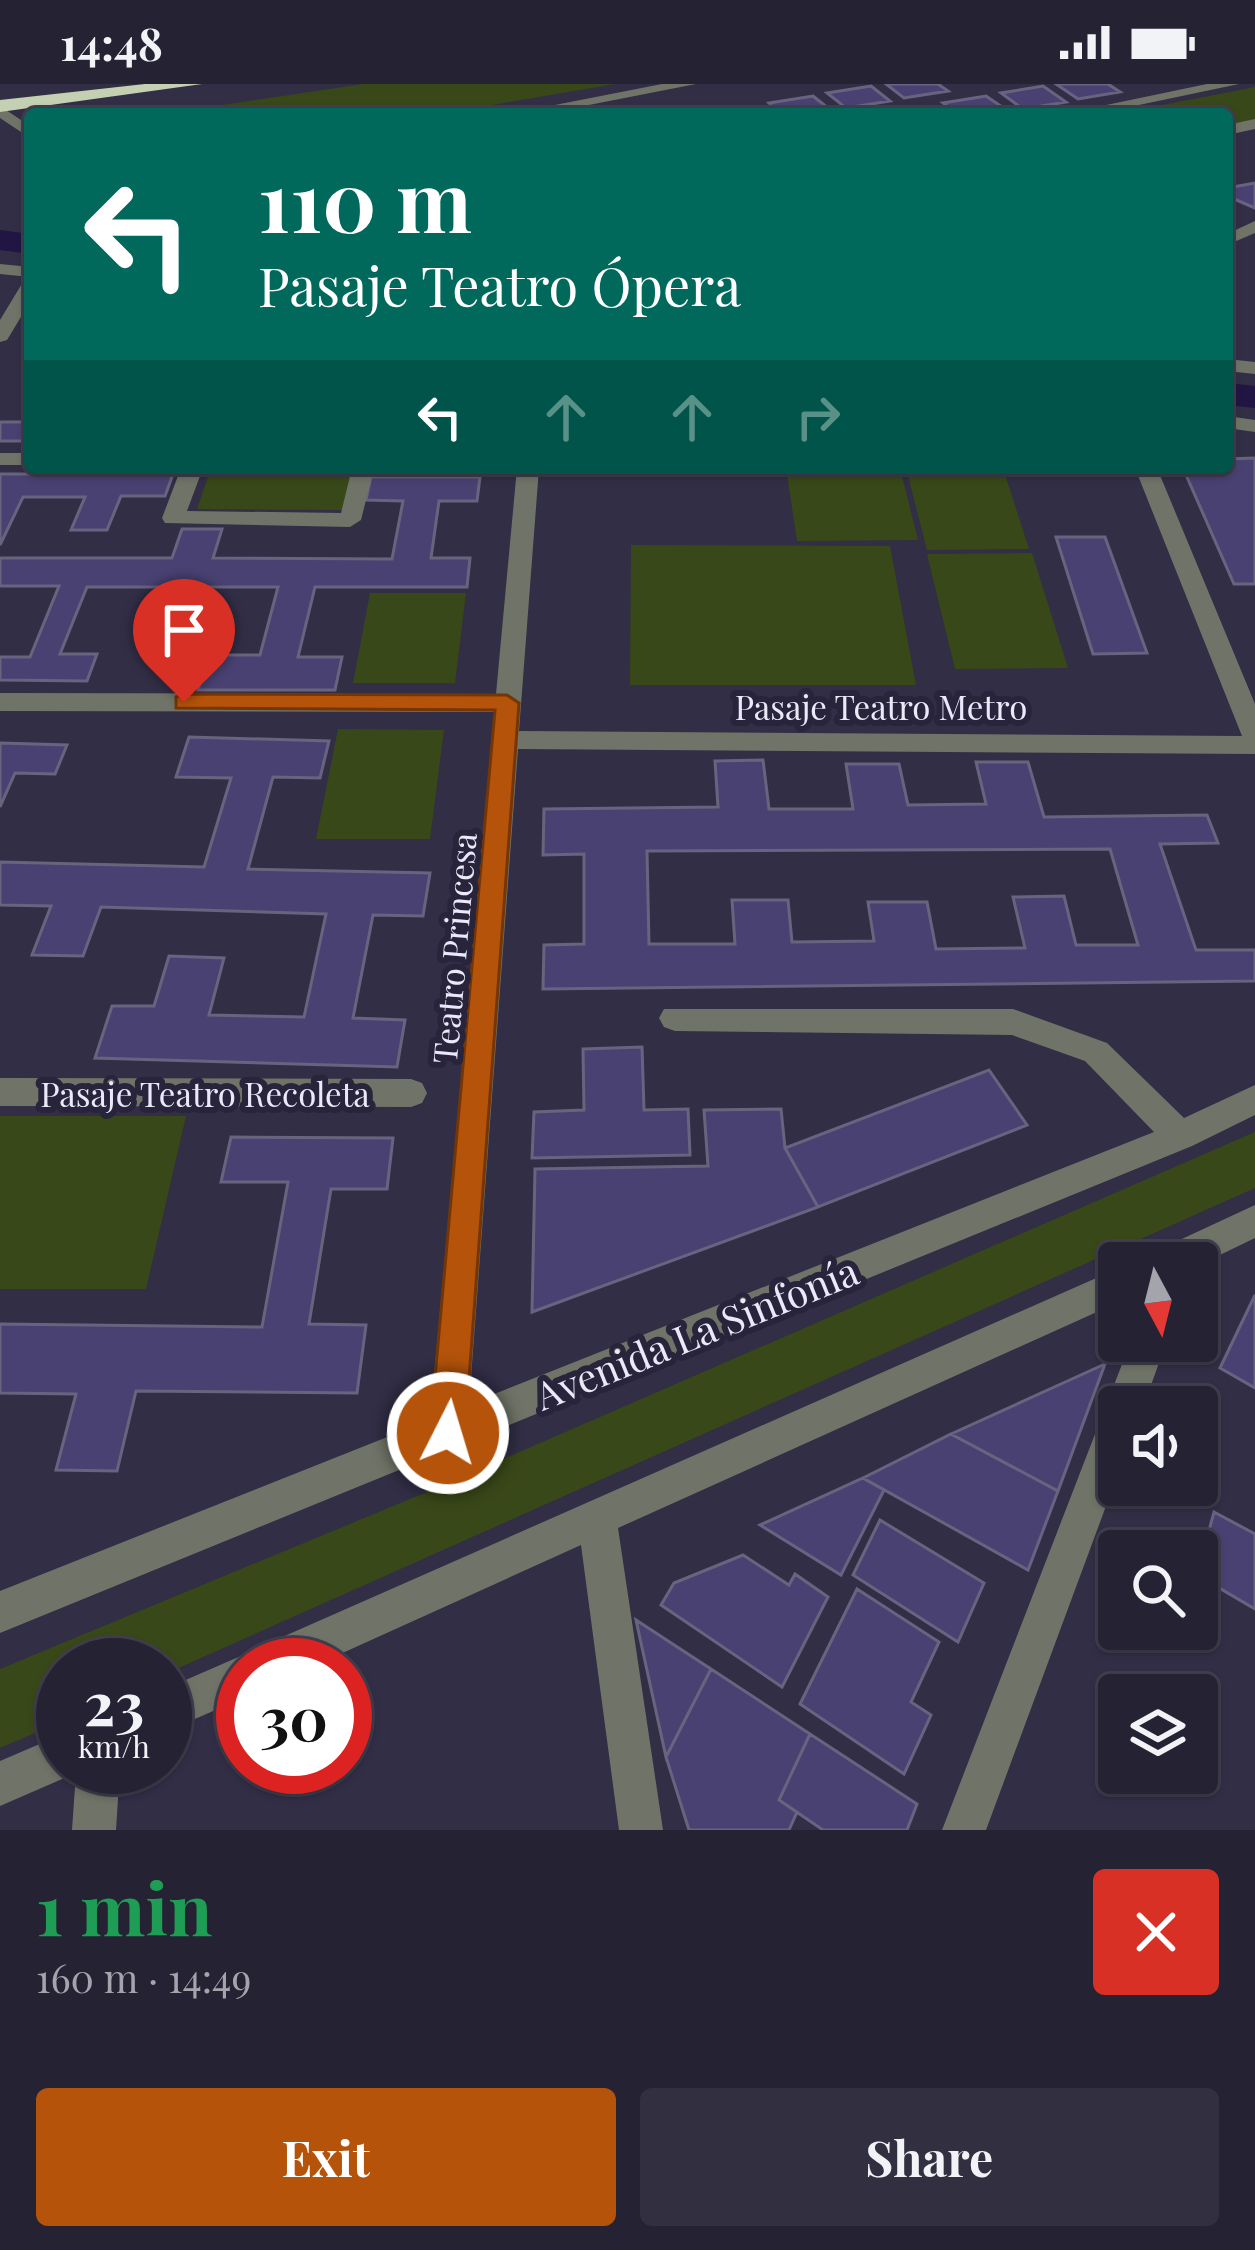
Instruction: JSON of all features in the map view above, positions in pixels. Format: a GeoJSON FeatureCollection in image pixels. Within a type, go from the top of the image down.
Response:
{"type":"FeatureCollection","features":[{"type":"Feature","properties":{"kind":"highway"},"geometry":{"type":"LineString","coordinates":[[0,108],[194,84]]}},
{"type":"Feature","properties":{"kind":"street"},"geometry":{"type":"LineString","coordinates":[[552,108],[688,84]]}},
{"type":"Feature","properties":{"kind":"street"},"geometry":{"type":"LineString","coordinates":[[1103,108],[1231,84]]}},
{"type":"Feature","properties":{"kind":"street"},"geometry":{"type":"LineString","coordinates":[[0,108],[24,128]]}},
{"type":"Feature","properties":{"kind":"street"},"geometry":{"type":"LineString","coordinates":[[0,336],[24,296]]}},
{"type":"Feature","properties":{"kind":"street"},"geometry":{"type":"LineString","coordinates":[[190,474],[173,518],[350,520],[362,474]]}},
{"type":"Feature","properties":{"kind":"street","name":"Teatro Princesa"},"geometry":{"type":"LineString","coordinates":[[448,1433],[526,474]]}},
{"type":"Feature","properties":{"kind":"street"},"geometry":{"type":"LineString","coordinates":[[1148,474],[1255,735]]}},
{"type":"Feature","properties":{"kind":"street"},"geometry":{"type":"LineString","coordinates":[[0,702],[507,703]]}},
{"type":"Feature","properties":{"kind":"street","name":"Pasaje Teatro Metro"},"geometry":{"type":"LineString","coordinates":[[506,740],[1255,745]]}},
{"type":"Feature","properties":{"kind":"street"},"geometry":{"type":"LineString","coordinates":[[675,1018],[1013,1022],[1096,1052],[1180,1136]]}},
{"type":"Feature","properties":{"kind":"street","name":"Pasaje Teatro Recoleta"},"geometry":{"type":"LineString","coordinates":[[0,1092],[411,1094]]}},
{"type":"Feature","properties":{"kind":"street","name":"Avenida La Sinfonía"},"geometry":{"type":"LineString","coordinates":[[0,1612],[1180,1136],[1255,1099]]}},
{"type":"Feature","properties":{"kind":"street"},"geometry":{"type":"LineString","coordinates":[[1214,1242],[1255,1221]]}},
{"type":"Feature","properties":{"kind":"street"},"geometry":{"type":"LineString","coordinates":[[328,1638],[1098,1294]]}},
{"type":"Feature","properties":{"kind":"street"},"geometry":{"type":"LineString","coordinates":[[964,1830],[1098,1476]]}},
{"type":"Feature","properties":{"kind":"street"},"geometry":{"type":"LineString","coordinates":[[597,1518],[641,1830]]}},
{"type":"Feature","properties":{"kind":"street"},"geometry":{"type":"LineString","coordinates":[[0,1784],[36,1768]]}},
{"type":"Feature","properties":{"kind":"street"},"geometry":{"type":"LineString","coordinates":[[94,1830],[96,1794]]}},
{"type":"Feature","properties":{"kind":"green space"},"geometry":{"type":"Polygon","coordinates":[[[363,84],[615,84],[475,108],[202,108],[363,84]]]}},
{"type":"Feature","properties":{"kind":"green space"},"geometry":{"type":"Polygon","coordinates":[[[1255,87],[1255,121],[1233,125],[1233,108],[1147,108],[1255,87]]]}},
{"type":"Feature","properties":{"kind":"green space"},"geometry":{"type":"Polygon","coordinates":[[[209,474],[351,474],[342,510],[197,509],[209,474]]]}},
{"type":"Feature","properties":{"kind":"green space"},"geometry":{"type":"Polygon","coordinates":[[[787,474],[902,474],[918,540],[797,541],[787,474]]]}},
{"type":"Feature","properties":{"kind":"green space"},"geometry":{"type":"Polygon","coordinates":[[[908,474],[1005,474],[1029,549],[927,550],[908,474]]]}},
{"type":"Feature","properties":{"kind":"green space"},"geometry":{"type":"Polygon","coordinates":[[[631,545],[890,546],[916,685],[630,685],[631,545]]]}},
{"type":"Feature","properties":{"kind":"green space"},"geometry":{"type":"Polygon","coordinates":[[[1032,553],[1068,668],[955,669],[927,554],[1032,553]]]}},
{"type":"Feature","properties":{"kind":"green space"},"geometry":{"type":"Polygon","coordinates":[[[370,593],[466,593],[455,683],[353,683],[370,593]]]}},
{"type":"Feature","properties":{"kind":"green space"},"geometry":{"type":"Polygon","coordinates":[[[338,729],[444,730],[430,839],[316,839],[338,729]]]}},
{"type":"Feature","properties":{"kind":"green space"},"geometry":{"type":"Polygon","coordinates":[[[0,1116],[186,1116],[146,1289],[0,1289],[0,1116]]]}},
{"type":"Feature","properties":{"kind":"green space"},"geometry":{"type":"Polygon","coordinates":[[[1255,1132],[1255,1188],[1134,1242],[1098,1242],[1098,1258],[246,1638],[216,1638],[216,1651],[192,1662],[192,1638],[75,1638],[439,1487],[1255,1132]]]}},
{"type":"Feature","properties":{"kind":"green space"},"geometry":{"type":"Polygon","coordinates":[[[36,1654],[36,1733],[0,1748],[0,1669],[36,1654]]]}},
{"type":"Feature","properties":{"kind":"building"},"geometry":{"type":"Polygon","coordinates":[[[886,84],[938,84],[948,91],[904,98],[886,84]]]}},
{"type":"Feature","properties":{"kind":"building"},"geometry":{"type":"Polygon","coordinates":[[[1056,84],[1108,84],[1120,92],[1078,99],[1056,84]]]}},
{"type":"Feature","properties":{"kind":"building"},"geometry":{"type":"Polygon","coordinates":[[[871,86],[890,101],[846,108],[827,93],[871,86]]]}},
{"type":"Feature","properties":{"kind":"building"},"geometry":{"type":"Polygon","coordinates":[[[1043,86],[1066,102],[1022,108],[1001,93],[1043,86]]]}},
{"type":"Feature","properties":{"kind":"building"},"geometry":{"type":"Polygon","coordinates":[[[813,96],[828,108],[774,108],[769,103],[813,96]]]}},
{"type":"Feature","properties":{"kind":"building"},"geometry":{"type":"Polygon","coordinates":[[[986,96],[1004,108],[950,108],[943,103],[986,96]]]}},
{"type":"Feature","properties":{"kind":"building"},"geometry":{"type":"Polygon","coordinates":[[[1255,183],[1255,208],[1233,199],[1233,187],[1255,183]]]}},
{"type":"Feature","properties":{"kind":"building"},"geometry":{"type":"Polygon","coordinates":[[[0,422],[24,422],[24,441],[0,441],[0,422]]]}},
{"type":"Feature","properties":{"kind":"building"},"geometry":{"type":"Polygon","coordinates":[[[1255,458],[1255,584],[1234,584],[1186,474],[1233,474],[1233,459],[1255,458]]]}},
{"type":"Feature","properties":{"kind":"building"},"geometry":{"type":"Polygon","coordinates":[[[0,474],[173,474],[165,496],[121,496],[107,530],[71,530],[85,497],[23,497],[0,545],[0,474]]]}},
{"type":"Feature","properties":{"kind":"building"},"geometry":{"type":"Polygon","coordinates":[[[371,477],[480,477],[477,501],[439,501],[431,558],[470,558],[467,587],[315,587],[298,657],[342,657],[335,690],[198,690],[209,655],[260,655],[278,587],[87,587],[60,654],[97,654],[87,681],[0,680],[0,657],[30,657],[59,586],[0,586],[0,558],[172,558],[182,529],[222,529],[213,558],[392,559],[403,501],[366,500],[371,477]]]}},
{"type":"Feature","properties":{"kind":"building"},"geometry":{"type":"Polygon","coordinates":[[[1056,537],[1105,537],[1147,653],[1093,654],[1056,537]]]}},
{"type":"Feature","properties":{"kind":"building"},"geometry":{"type":"Polygon","coordinates":[[[189,737],[329,741],[320,778],[273,777],[248,869],[430,873],[423,916],[373,915],[353,1018],[405,1020],[397,1067],[95,1058],[112,1006],[154,1006],[169,956],[224,958],[209,1015],[304,1017],[326,914],[101,907],[83,956],[32,955],[51,906],[0,905],[0,862],[204,867],[231,778],[176,777],[189,737]]]}},
{"type":"Feature","properties":{"kind":"building"},"geometry":{"type":"Polygon","coordinates":[[[0,743],[67,745],[55,774],[15,773],[0,807],[0,743]]]}},
{"type":"Feature","properties":{"kind":"building"},"geometry":{"type":"Polygon","coordinates":[[[763,760],[769,809],[853,809],[846,764],[899,764],[908,805],[986,804],[976,762],[1028,762],[1044,817],[1207,815],[1218,843],[1160,844],[1196,950],[1255,950],[1255,981],[543,989],[544,945],[584,944],[584,854],[543,855],[544,809],[718,807],[715,761],[763,760]],[[1110,849],[647,851],[649,944],[735,944],[732,900],[788,900],[792,942],[874,941],[868,902],[927,902],[936,949],[1025,948],[1013,897],[1064,896],[1076,945],[1138,945],[1110,849]]]}},
{"type":"Feature","properties":{"kind":"building"},"geometry":{"type":"Polygon","coordinates":[[[642,1047],[644,1110],[688,1109],[690,1155],[532,1158],[534,1112],[584,1110],[583,1049],[642,1047]]]}},
{"type":"Feature","properties":{"kind":"building"},"geometry":{"type":"Polygon","coordinates":[[[989,1070],[1027,1125],[818,1207],[785,1148],[989,1070]]]}},
{"type":"Feature","properties":{"kind":"building"},"geometry":{"type":"Polygon","coordinates":[[[781,1109],[785,1148],[818,1207],[532,1312],[535,1169],[708,1166],[704,1110],[781,1109]]]}},
{"type":"Feature","properties":{"kind":"building"},"geometry":{"type":"Polygon","coordinates":[[[231,1137],[393,1138],[387,1189],[331,1189],[309,1324],[366,1325],[357,1393],[136,1391],[117,1471],[56,1470],[76,1394],[0,1393],[0,1324],[262,1327],[288,1182],[221,1182],[231,1137]]]}},
{"type":"Feature","properties":{"kind":"building"},"geometry":{"type":"Polygon","coordinates":[[[1255,1295],[1255,1388],[1220,1368],[1255,1295]]]}},
{"type":"Feature","properties":{"kind":"building"},"geometry":{"type":"Polygon","coordinates":[[[1105,1364],[1058,1491],[951,1434],[1105,1364]]]}},
{"type":"Feature","properties":{"kind":"building"},"geometry":{"type":"Polygon","coordinates":[[[951,1434],[1058,1491],[1028,1570],[863,1478],[951,1434]]]}},
{"type":"Feature","properties":{"kind":"building"},"geometry":{"type":"Polygon","coordinates":[[[863,1478],[884,1490],[841,1575],[760,1525],[863,1478]]]}},
{"type":"Feature","properties":{"kind":"building"},"geometry":{"type":"Polygon","coordinates":[[[1214,1512],[1255,1534],[1255,1609],[1218,1587],[1218,1530],[1209,1530],[1214,1512]]]}},
{"type":"Feature","properties":{"kind":"building"},"geometry":{"type":"Polygon","coordinates":[[[880,1520],[984,1583],[958,1642],[853,1575],[880,1520]]]}},
{"type":"Feature","properties":{"kind":"building"},"geometry":{"type":"Polygon","coordinates":[[[743,1555],[789,1585],[795,1574],[828,1597],[782,1687],[661,1605],[674,1583],[743,1555]]]}},
{"type":"Feature","properties":{"kind":"building"},"geometry":{"type":"Polygon","coordinates":[[[857,1589],[939,1642],[911,1702],[931,1715],[904,1774],[800,1704],[857,1589]]]}},
{"type":"Feature","properties":{"kind":"building"},"geometry":{"type":"Polygon","coordinates":[[[636,1620],[711,1669],[666,1757],[636,1620]]]}},
{"type":"Feature","properties":{"kind":"building"},"geometry":{"type":"Polygon","coordinates":[[[711,1669],[810,1734],[779,1800],[797,1812],[789,1830],[689,1830],[666,1757],[711,1669]]]}},
{"type":"Feature","properties":{"kind":"building"},"geometry":{"type":"Polygon","coordinates":[[[810,1734],[917,1804],[907,1830],[823,1830],[779,1800],[810,1734]]]}},
{"type":"Feature","properties":{"kind":"waterway"},"geometry":{"type":"LineString","coordinates":[[0,240],[24,243]]}},
{"type":"Feature","properties":{"kind":"waterway"},"geometry":{"type":"LineString","coordinates":[[1233,395],[1255,397]]}},
{"type":"Feature","properties":{"kind":"route"},"geometry":{"type":"LineString","coordinates":[[184,702],[507,703],[448,1433]]}}]}
